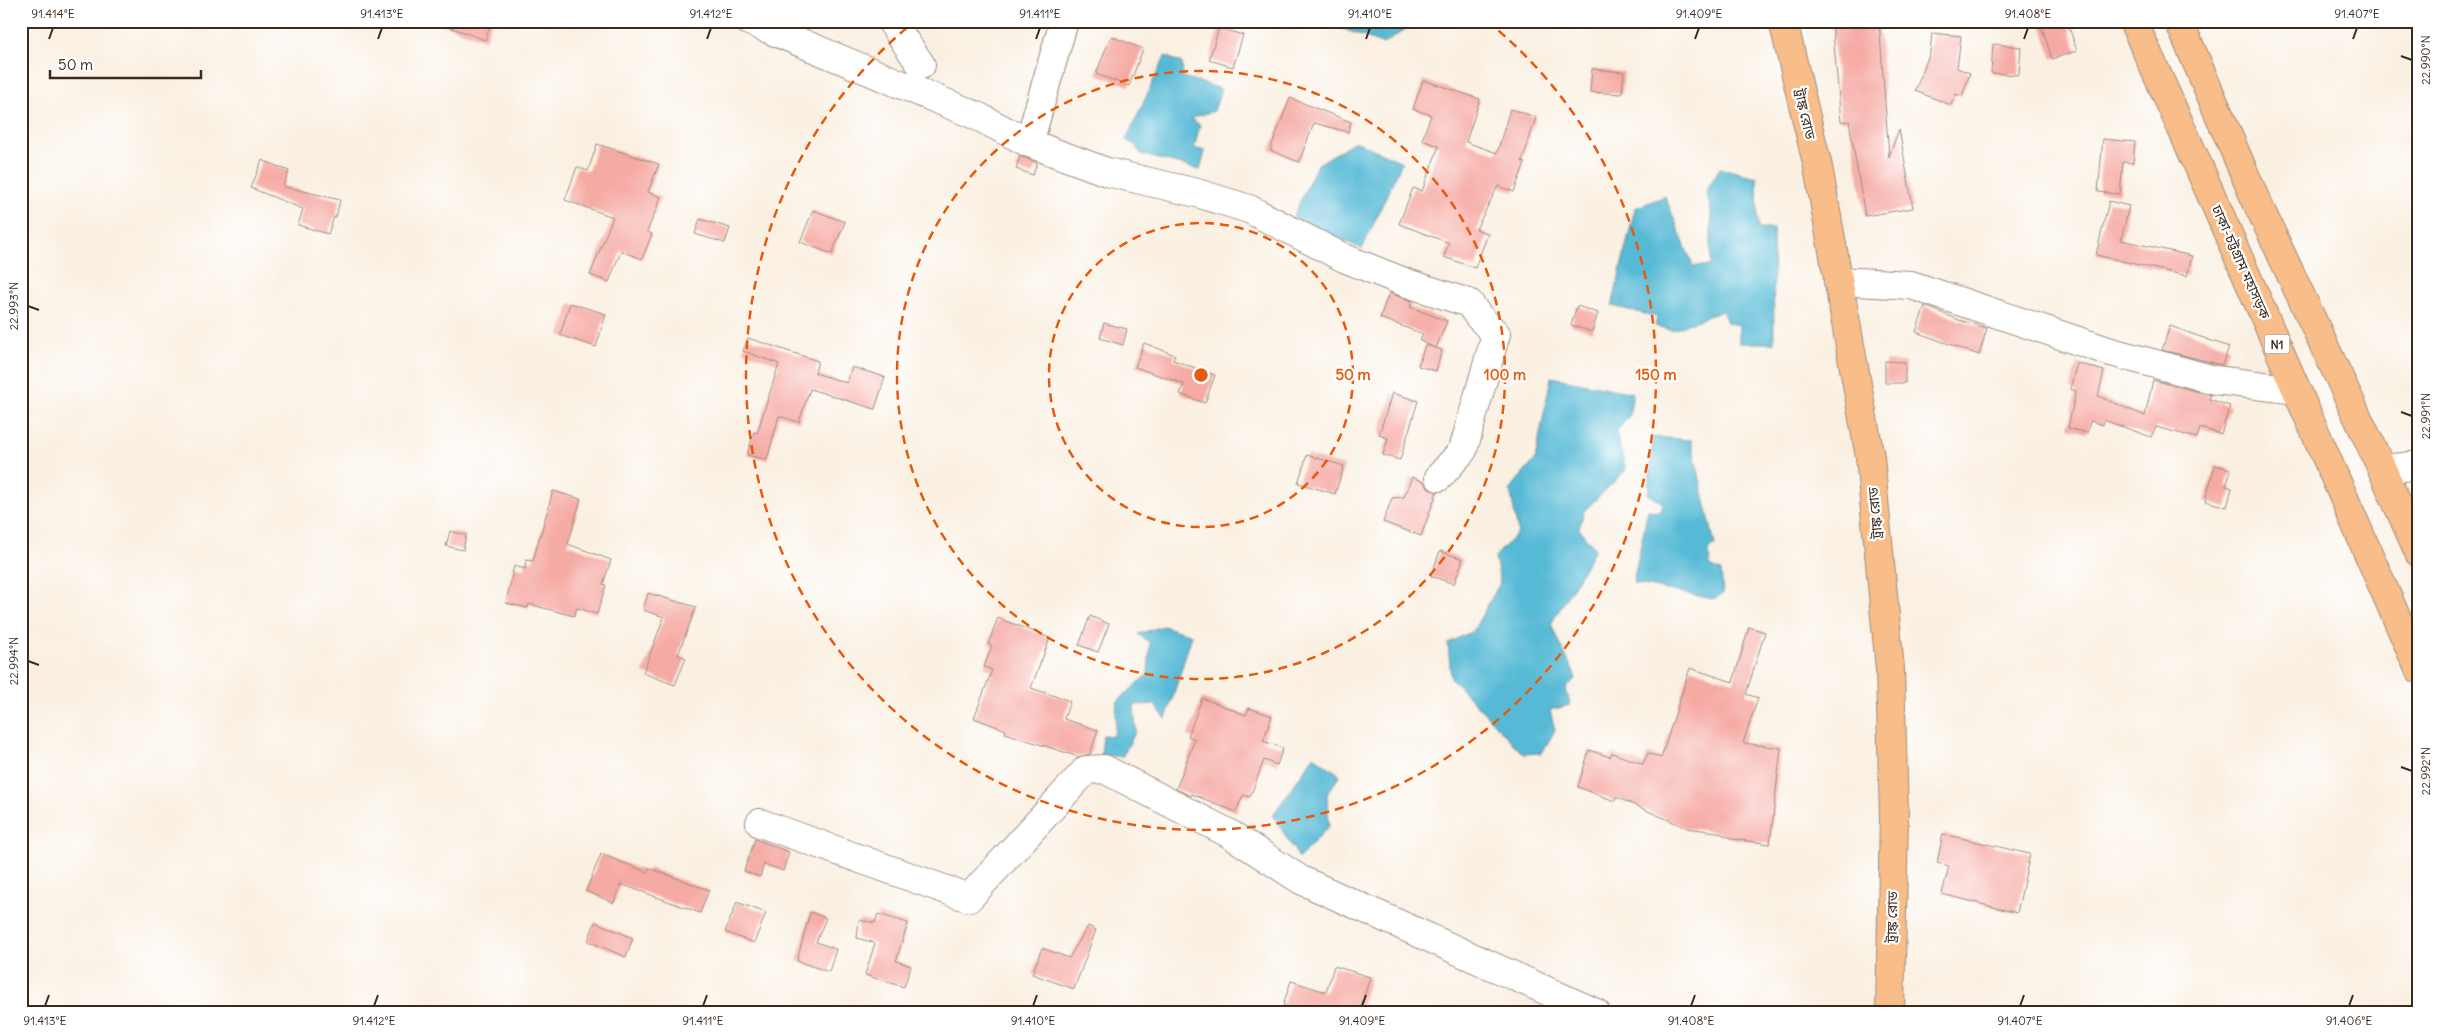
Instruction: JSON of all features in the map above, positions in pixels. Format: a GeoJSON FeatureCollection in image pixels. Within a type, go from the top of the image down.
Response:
{"type":"FeatureCollection","features":[{"type":"Feature","properties":{"kind":"main road","name":"ট্রাঙ্ক রোড"},"geometry":{"type":"LineString","coordinates":[[1783,21],[1818,167],[1870,456],[1890,669],[1894,817],[1890,1013]]}},
{"type":"Feature","properties":{"kind":"main road","name":"ঢাকা-চট্টগ্রাম মহাসড়ক"},"geometry":{"type":"LineString","coordinates":[[2133,21],[2419,669]]}},
{"type":"Feature","properties":{"kind":"main road"},"geometry":{"type":"LineString","coordinates":[[2179,21],[2254,196],[2382,469],[2419,553]]}},
{"type":"Feature","properties":{"kind":"street"},"geometry":{"type":"LineString","coordinates":[[749,21],[977,116],[1029,143],[1107,172],[1197,193],[1249,209],[1353,261],[1404,282],[1469,303],[1479,318],[1496,334],[1463,450],[1439,477]]}},
{"type":"Feature","properties":{"kind":"street"},"geometry":{"type":"LineString","coordinates":[[891,21],[920,65]]}},
{"type":"Feature","properties":{"kind":"street"},"geometry":{"type":"LineString","coordinates":[[1029,143],[1064,21]]}},
{"type":"Feature","properties":{"kind":"street"},"geometry":{"type":"LineString","coordinates":[[1838,281],[1911,285],[2120,355],[2215,380],[2297,390]]}},
{"type":"Feature","properties":{"kind":"street"},"geometry":{"type":"LineString","coordinates":[[2382,469],[2412,466],[2419,469]]}},
{"type":"Feature","properties":{"kind":"street"},"geometry":{"type":"LineString","coordinates":[[760,823],[969,898],[1086,770],[1104,769],[1230,834],[1301,880],[1596,1013]]}},
{"type":"Feature","properties":{"kind":"water"},"geometry":{"type":"Polygon","coordinates":[[[1322,21],[1403,21],[1407,28],[1384,44],[1322,21]]]}},
{"type":"Feature","properties":{"kind":"water"},"geometry":{"type":"Polygon","coordinates":[[[1165,56],[1182,63],[1183,77],[1221,89],[1214,111],[1190,118],[1200,125],[1194,148],[1205,151],[1200,170],[1141,154],[1135,145],[1126,140],[1165,56]]]}},
{"type":"Feature","properties":{"kind":"water"},"geometry":{"type":"Polygon","coordinates":[[[1355,141],[1402,162],[1362,249],[1293,217],[1317,165],[1355,141]]]}},
{"type":"Feature","properties":{"kind":"water"},"geometry":{"type":"Polygon","coordinates":[[[1720,168],[1757,177],[1758,229],[1773,229],[1774,343],[1739,343],[1739,326],[1727,322],[1722,311],[1672,330],[1655,326],[1657,317],[1612,306],[1635,208],[1665,196],[1693,266],[1711,266],[1711,210],[1706,191],[1720,168]]]}},
{"type":"Feature","properties":{"kind":"water"},"geometry":{"type":"Polygon","coordinates":[[[1551,377],[1633,393],[1629,416],[1616,432],[1626,470],[1584,511],[1579,529],[1595,549],[1551,624],[1576,678],[1566,688],[1570,705],[1550,710],[1555,730],[1542,753],[1523,754],[1451,678],[1448,643],[1473,631],[1500,583],[1495,557],[1518,532],[1510,489],[1535,460],[1551,377]]]}},
{"type":"Feature","properties":{"kind":"water"},"geometry":{"type":"Polygon","coordinates":[[[1653,437],[1691,440],[1715,545],[1709,550],[1710,566],[1721,571],[1723,594],[1713,599],[1633,583],[1648,510],[1661,512],[1663,503],[1648,494],[1653,437]]]}},
{"type":"Feature","properties":{"kind":"water"},"geometry":{"type":"Polygon","coordinates":[[[1163,626],[1192,635],[1166,719],[1154,704],[1134,705],[1136,731],[1122,757],[1101,755],[1103,735],[1114,736],[1117,702],[1148,674],[1150,643],[1138,634],[1163,626]]]}},
{"type":"Feature","properties":{"kind":"water"},"geometry":{"type":"Polygon","coordinates":[[[1314,756],[1340,775],[1327,794],[1329,826],[1299,858],[1273,815],[1314,756]]]}},
{"type":"Feature","properties":{"kind":"building"},"geometry":{"type":"Polygon","coordinates":[[[439,21],[492,21],[485,40],[439,23],[439,21]]]}},
{"type":"Feature","properties":{"kind":"building"},"geometry":{"type":"Polygon","coordinates":[[[1832,21],[1879,21],[1889,157],[1899,129],[1913,208],[1865,216],[1849,121],[1841,122],[1832,21]]]}},
{"type":"Feature","properties":{"kind":"building"},"geometry":{"type":"Polygon","coordinates":[[[2040,21],[2067,21],[2077,51],[2052,59],[2040,21]]]}},
{"type":"Feature","properties":{"kind":"building"},"geometry":{"type":"Polygon","coordinates":[[[1219,28],[1243,35],[1233,67],[1209,60],[1219,28]]]}},
{"type":"Feature","properties":{"kind":"building"},"geometry":{"type":"Polygon","coordinates":[[[1932,33],[1961,36],[1957,68],[1970,73],[1962,96],[1956,94],[1951,105],[1915,91],[1930,52],[1932,33]]]}},
{"type":"Feature","properties":{"kind":"building"},"geometry":{"type":"Polygon","coordinates":[[[1111,36],[1143,49],[1129,86],[1096,74],[1111,36]]]}},
{"type":"Feature","properties":{"kind":"building"},"geometry":{"type":"Polygon","coordinates":[[[1993,44],[2021,47],[2019,75],[1991,73],[1993,44]]]}},
{"type":"Feature","properties":{"kind":"building"},"geometry":{"type":"Polygon","coordinates":[[[1592,69],[1624,72],[1622,94],[1590,92],[1592,69]]]}},
{"type":"Feature","properties":{"kind":"building"},"geometry":{"type":"Polygon","coordinates":[[[1423,80],[1480,99],[1466,142],[1497,153],[1510,109],[1536,117],[1522,162],[1525,163],[1514,192],[1498,186],[1476,229],[1488,234],[1475,268],[1444,257],[1449,243],[1399,224],[1413,188],[1422,191],[1439,146],[1422,140],[1431,115],[1413,109],[1423,80]]]}},
{"type":"Feature","properties":{"kind":"building"},"geometry":{"type":"Polygon","coordinates":[[[1290,98],[1351,122],[1348,132],[1314,123],[1299,162],[1270,150],[1290,98]]]}},
{"type":"Feature","properties":{"kind":"building"},"geometry":{"type":"Polygon","coordinates":[[[2103,139],[2135,142],[2133,163],[2123,162],[2120,194],[2098,192],[2103,139]]]}},
{"type":"Feature","properties":{"kind":"building"},"geometry":{"type":"Polygon","coordinates":[[[597,144],[659,164],[648,192],[661,197],[647,232],[652,234],[642,259],[621,251],[609,282],[590,275],[613,217],[565,200],[577,167],[588,171],[597,144]]]}},
{"type":"Feature","properties":{"kind":"building"},"geometry":{"type":"Polygon","coordinates":[[[1020,156],[1037,163],[1033,175],[1016,169],[1020,156]]]}},
{"type":"Feature","properties":{"kind":"building"},"geometry":{"type":"Polygon","coordinates":[[[262,160],[289,171],[283,186],[340,200],[336,217],[334,217],[328,234],[298,225],[303,209],[251,188],[262,160]]]}},
{"type":"Feature","properties":{"kind":"building"},"geometry":{"type":"Polygon","coordinates":[[[2109,201],[2129,206],[2121,240],[2192,256],[2187,276],[2096,255],[2109,201]]]}},
{"type":"Feature","properties":{"kind":"building"},"geometry":{"type":"Polygon","coordinates":[[[813,210],[845,222],[832,254],[800,242],[813,210]]]}},
{"type":"Feature","properties":{"kind":"building"},"geometry":{"type":"Polygon","coordinates":[[[700,219],[730,228],[725,243],[695,234],[700,219]]]}},
{"type":"Feature","properties":{"kind":"building"},"geometry":{"type":"Polygon","coordinates":[[[1389,293],[1412,301],[1410,307],[1447,321],[1436,348],[1420,341],[1423,334],[1380,318],[1389,293]]]}},
{"type":"Feature","properties":{"kind":"building"},"geometry":{"type":"Polygon","coordinates":[[[570,303],[606,314],[596,347],[560,335],[570,303]]]}},
{"type":"Feature","properties":{"kind":"building"},"geometry":{"type":"Polygon","coordinates":[[[1577,306],[1598,313],[1592,332],[1571,325],[1577,306]]]}},
{"type":"Feature","properties":{"kind":"building"},"geometry":{"type":"Polygon","coordinates":[[[1925,306],[1959,320],[1987,328],[1979,355],[1916,332],[1925,306]]]}},
{"type":"Feature","properties":{"kind":"building"},"geometry":{"type":"Polygon","coordinates":[[[1104,323],[1127,329],[1123,345],[1100,338],[1104,323]]]}},
{"type":"Feature","properties":{"kind":"building"},"geometry":{"type":"Polygon","coordinates":[[[2170,326],[2229,347],[2222,365],[2162,350],[2170,326]]]}},
{"type":"Feature","properties":{"kind":"building"},"geometry":{"type":"Polygon","coordinates":[[[748,338],[818,361],[815,373],[847,383],[852,367],[885,377],[875,409],[810,389],[799,422],[779,416],[767,460],[747,455],[754,432],[757,433],[779,364],[743,351],[748,338]]]}},
{"type":"Feature","properties":{"kind":"building"},"geometry":{"type":"Polygon","coordinates":[[[1144,343],[1175,355],[1173,360],[1215,375],[1205,403],[1180,394],[1184,384],[1135,367],[1144,343]]]}},
{"type":"Feature","properties":{"kind":"building"},"geometry":{"type":"Polygon","coordinates":[[[1425,345],[1442,350],[1436,371],[1418,366],[1425,345]]]}},
{"type":"Feature","properties":{"kind":"building"},"geometry":{"type":"Polygon","coordinates":[[[1885,361],[1905,362],[1905,383],[1885,383],[1885,361]]]}},
{"type":"Feature","properties":{"kind":"building"},"geometry":{"type":"Polygon","coordinates":[[[2077,363],[2104,371],[2098,396],[2145,416],[2153,380],[2211,395],[2209,399],[2230,406],[2221,434],[2200,428],[2197,438],[2156,427],[2151,437],[2104,420],[2103,425],[2090,421],[2087,433],[2068,428],[2076,391],[2070,389],[2077,363]]]}},
{"type":"Feature","properties":{"kind":"building"},"geometry":{"type":"Polygon","coordinates":[[[1392,393],[1418,401],[1400,460],[1383,455],[1388,438],[1379,435],[1392,393]]]}},
{"type":"Feature","properties":{"kind":"building"},"geometry":{"type":"Polygon","coordinates":[[[1307,455],[1344,466],[1335,494],[1298,483],[1307,455]]]}},
{"type":"Feature","properties":{"kind":"building"},"geometry":{"type":"Polygon","coordinates":[[[2215,465],[2231,469],[2226,486],[2232,488],[2227,507],[2205,501],[2215,465]]]}},
{"type":"Feature","properties":{"kind":"building"},"geometry":{"type":"Polygon","coordinates":[[[1412,477],[1424,482],[1429,489],[1437,492],[1421,536],[1383,522],[1392,498],[1404,497],[1412,477]]]}},
{"type":"Feature","properties":{"kind":"building"},"geometry":{"type":"Polygon","coordinates":[[[553,491],[581,499],[568,544],[611,560],[603,584],[606,585],[597,614],[577,608],[574,616],[529,604],[528,608],[506,603],[514,566],[525,569],[526,560],[533,561],[553,491]]]}},
{"type":"Feature","properties":{"kind":"building"},"geometry":{"type":"Polygon","coordinates":[[[450,531],[466,535],[463,550],[446,546],[450,531]]]}},
{"type":"Feature","properties":{"kind":"building"},"geometry":{"type":"Polygon","coordinates":[[[1440,551],[1463,559],[1454,584],[1431,576],[1440,551]]]}},
{"type":"Feature","properties":{"kind":"building"},"geometry":{"type":"Polygon","coordinates":[[[648,593],[696,607],[678,655],[686,658],[675,685],[643,673],[664,617],[643,610],[648,593]]]}},
{"type":"Feature","properties":{"kind":"building"},"geometry":{"type":"Polygon","coordinates":[[[1090,616],[1109,624],[1098,652],[1079,645],[1090,616]]]}},
{"type":"Feature","properties":{"kind":"building"},"geometry":{"type":"Polygon","coordinates":[[[998,618],[1050,638],[1031,688],[1070,701],[1064,719],[1098,730],[1090,754],[1079,757],[1005,733],[1006,730],[974,718],[992,670],[984,667],[992,646],[988,644],[998,618]]]}},
{"type":"Feature","properties":{"kind":"building"},"geometry":{"type":"Polygon","coordinates":[[[1749,627],[1765,632],[1746,694],[1758,698],[1743,743],[1781,748],[1770,844],[1733,839],[1717,832],[1687,828],[1616,797],[1615,801],[1578,787],[1589,750],[1610,757],[1612,753],[1643,764],[1648,753],[1661,758],[1690,668],[1733,682],[1749,627]]]}},
{"type":"Feature","properties":{"kind":"building"},"geometry":{"type":"Polygon","coordinates":[[[1202,698],[1246,715],[1249,708],[1272,716],[1263,741],[1283,748],[1277,765],[1264,760],[1250,797],[1243,795],[1236,812],[1176,789],[1195,739],[1188,736],[1202,698]]]}},
{"type":"Feature","properties":{"kind":"building"},"geometry":{"type":"Polygon","coordinates":[[[1943,834],[2030,854],[2017,913],[1942,894],[1949,866],[1937,863],[1943,834]]]}},
{"type":"Feature","properties":{"kind":"building"},"geometry":{"type":"Polygon","coordinates":[[[755,839],[789,852],[783,871],[764,864],[760,877],[744,871],[755,839]]]}},
{"type":"Feature","properties":{"kind":"building"},"geometry":{"type":"Polygon","coordinates":[[[601,854],[647,872],[649,868],[709,890],[700,913],[621,884],[614,903],[586,891],[601,854]]]}},
{"type":"Feature","properties":{"kind":"building"},"geometry":{"type":"Polygon","coordinates":[[[737,902],[766,913],[754,943],[725,932],[737,902]]]}},
{"type":"Feature","properties":{"kind":"building"},"geometry":{"type":"Polygon","coordinates":[[[810,912],[826,918],[816,942],[836,949],[829,972],[797,961],[810,912]]]}},
{"type":"Feature","properties":{"kind":"building"},"geometry":{"type":"Polygon","coordinates":[[[878,914],[908,923],[896,961],[911,966],[904,987],[865,975],[875,943],[857,938],[859,920],[875,923],[878,914]]]}},
{"type":"Feature","properties":{"kind":"building"},"geometry":{"type":"Polygon","coordinates":[[[595,922],[633,938],[626,957],[588,941],[595,922]]]}},
{"type":"Feature","properties":{"kind":"building"},"geometry":{"type":"Polygon","coordinates":[[[1088,926],[1096,930],[1074,989],[1032,974],[1042,948],[1069,958],[1088,926]]]}},
{"type":"Feature","properties":{"kind":"building"},"geometry":{"type":"Polygon","coordinates":[[[1334,966],[1370,977],[1359,1013],[1308,1013],[1283,1005],[1291,981],[1326,992],[1334,966]]]}}]}
